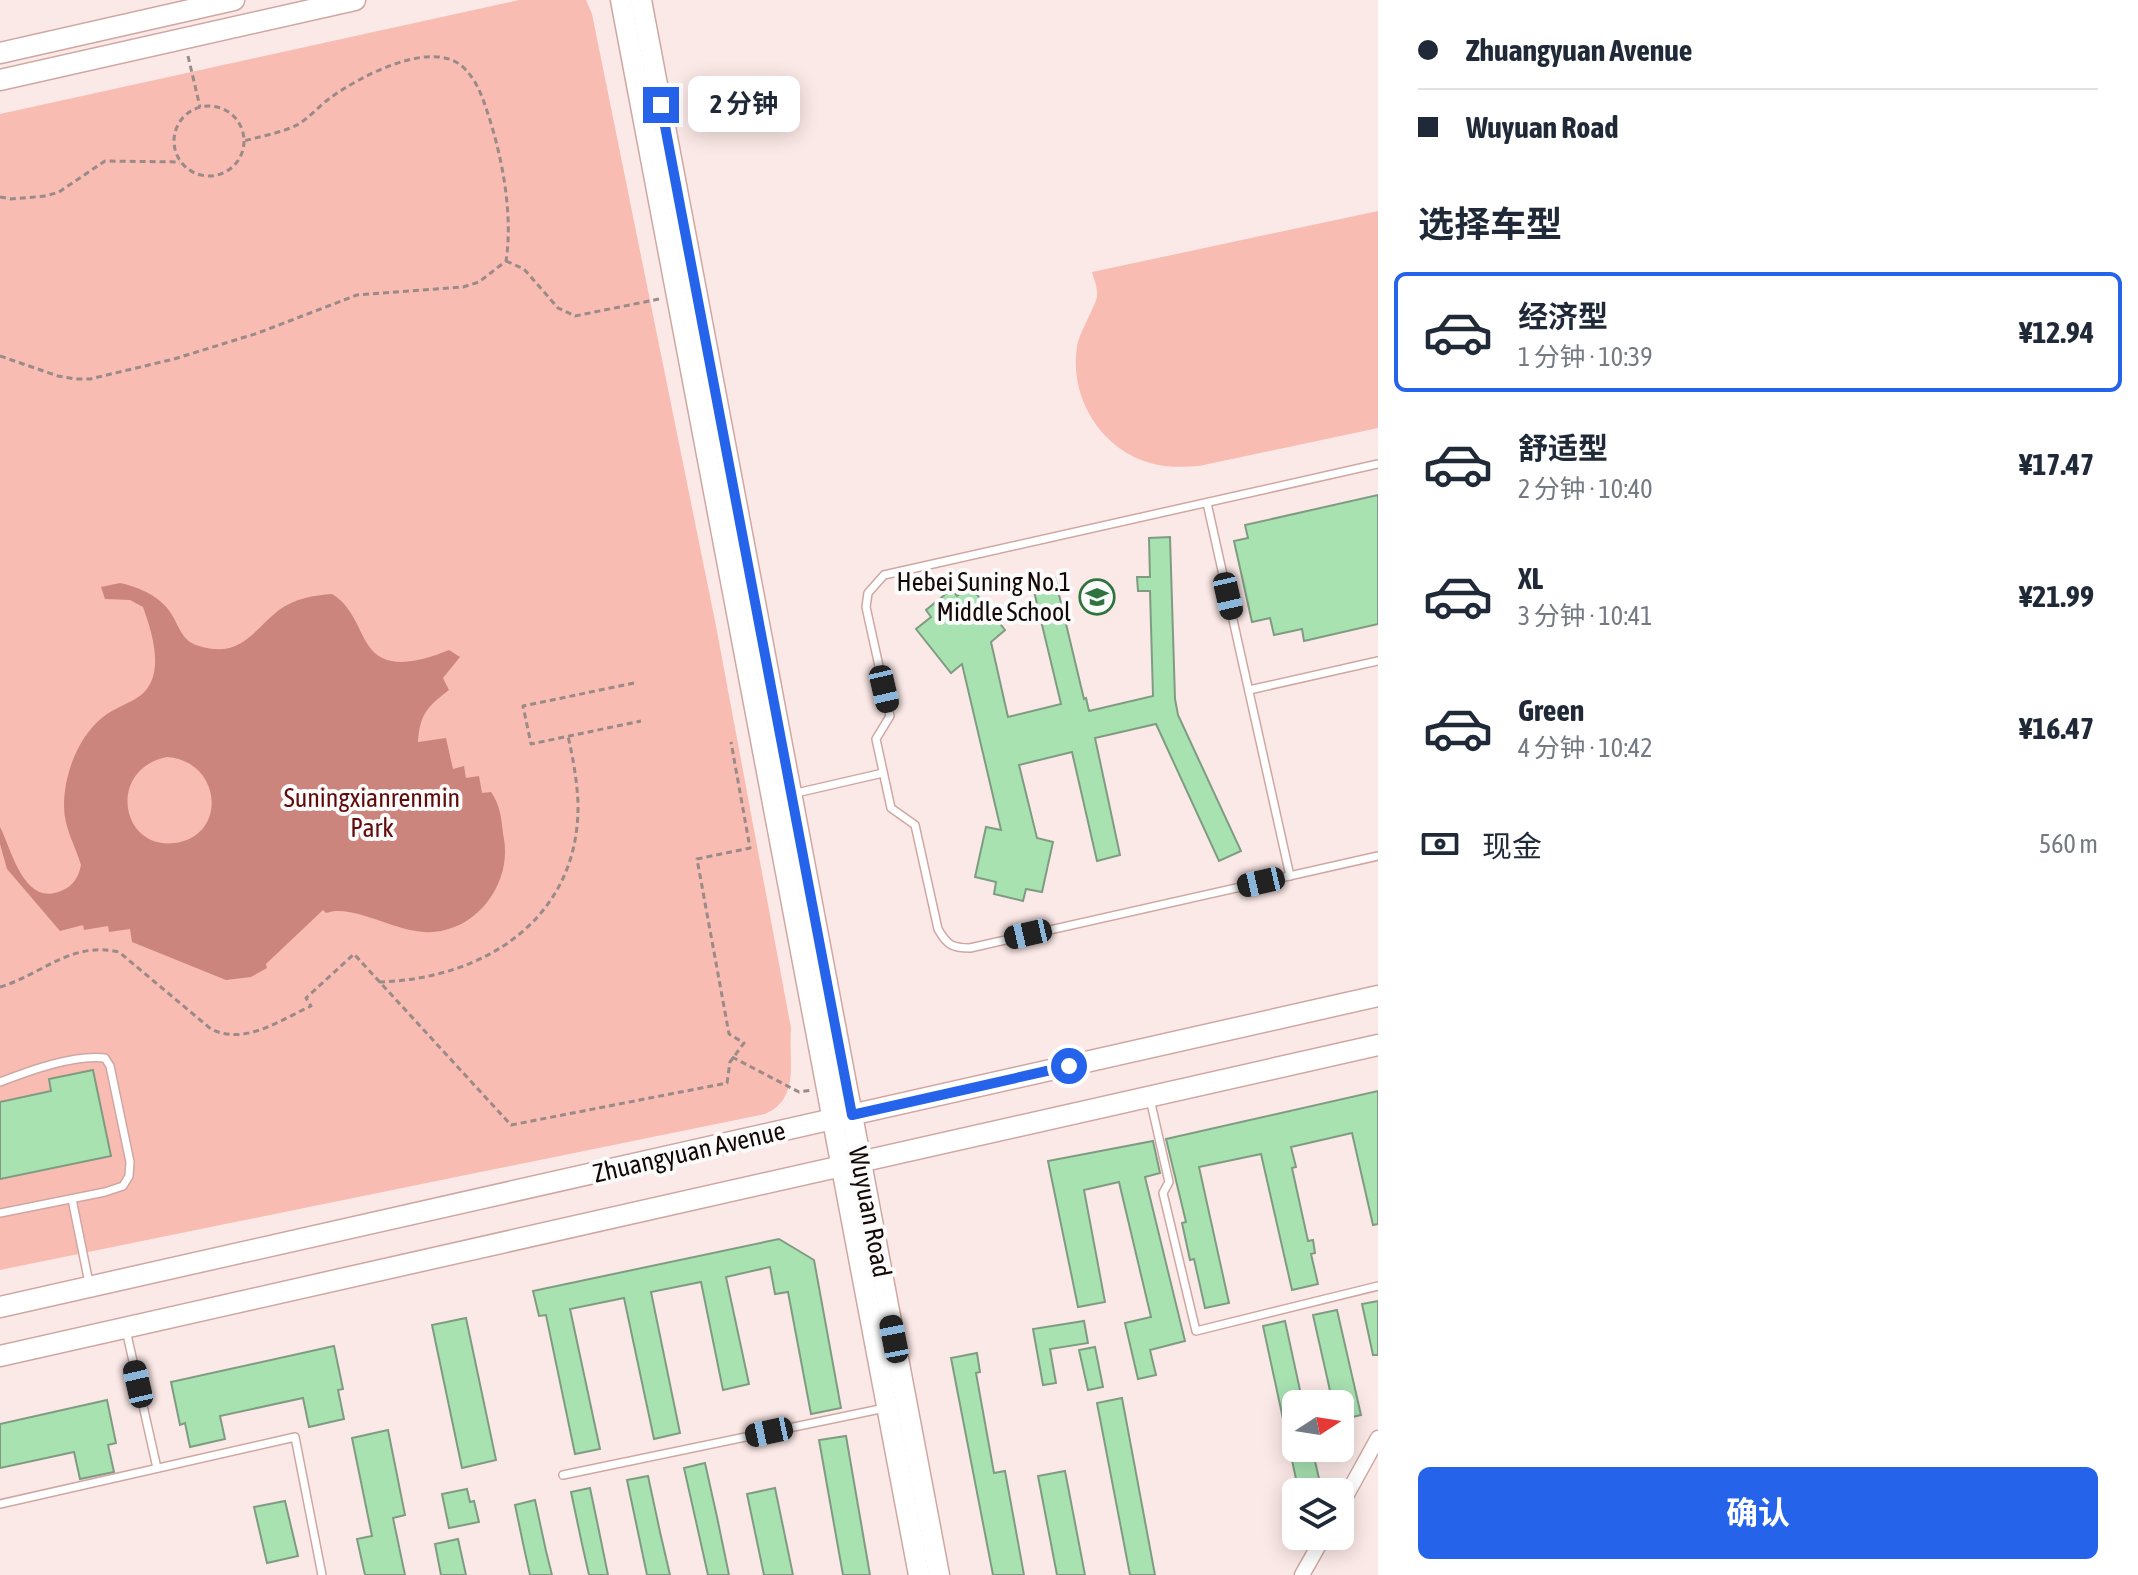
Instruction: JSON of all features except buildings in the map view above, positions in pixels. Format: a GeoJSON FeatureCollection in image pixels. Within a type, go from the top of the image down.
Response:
{"type":"FeatureCollection","features":[{"type":"Feature","properties":{"kind":"main road"},"geometry":{"type":"LineString","coordinates":[[0,53],[234,0]]}},
{"type":"Feature","properties":{"kind":"main road"},"geometry":{"type":"LineString","coordinates":[[0,80],[355,0]]}},
{"type":"Feature","properties":{"kind":"main road","name":"Wuyuan Road"},"geometry":{"type":"LineString","coordinates":[[621,0],[826,1087],[842,1117]]}},
{"type":"Feature","properties":{"kind":"main road","name":"Wuyuan Road"},"geometry":{"type":"LineString","coordinates":[[641,0],[791,794],[842,1117],[939,1575]]}},
{"type":"Feature","properties":{"kind":"main road","name":"Zhuangyuan Avenue"},"geometry":{"type":"LineString","coordinates":[[0,1307],[1378,996]]}},
{"type":"Feature","properties":{"kind":"main road","name":"Zhuangyuan Avenue"},"geometry":{"type":"LineString","coordinates":[[0,1356],[1378,1045]]}},
{"type":"Feature","properties":{"kind":"main road","name":"Wuyuan Road"},"geometry":{"type":"LineString","coordinates":[[851,1164],[887,1408],[919,1575]]}},
{"type":"Feature","properties":{"kind":"street"},"geometry":{"type":"LineString","coordinates":[[1354,1482],[1378,1438]]}},
{"type":"Feature","properties":{"kind":"street"},"geometry":{"type":"LineString","coordinates":[[1302,1575],[1316,1550]]}},
{"type":"Feature","properties":{"kind":"lane"},"geometry":{"type":"LineString","coordinates":[[1378,464],[884,575],[868,593],[866,607],[890,716],[876,739],[891,808],[915,825],[938,929],[953,948],[970,948],[1378,856]]}},
{"type":"Feature","properties":{"kind":"lane"},"geometry":{"type":"LineString","coordinates":[[1207,503],[1290,876]]}},
{"type":"Feature","properties":{"kind":"lane"},"geometry":{"type":"LineString","coordinates":[[1249,690],[1378,661]]}},
{"type":"Feature","properties":{"kind":"lane"},"geometry":{"type":"LineString","coordinates":[[791,794],[883,773]]}},
{"type":"Feature","properties":{"kind":"lane"},"geometry":{"type":"LineString","coordinates":[[0,1082],[37,1069],[95,1056],[105,1058],[110,1066],[130,1162],[129,1176],[123,1186],[0,1213]]}},
{"type":"Feature","properties":{"kind":"lane"},"geometry":{"type":"LineString","coordinates":[[1149,1097],[1169,1182],[1163,1193],[1196,1331],[1378,1286]]}},
{"type":"Feature","properties":{"kind":"lane"},"geometry":{"type":"LineString","coordinates":[[72,1199],[90,1287]]}},
{"type":"Feature","properties":{"kind":"lane"},"geometry":{"type":"LineString","coordinates":[[126,1328],[157,1468]]}},
{"type":"Feature","properties":{"kind":"lane"},"geometry":{"type":"LineString","coordinates":[[563,1475],[887,1408]]}},
{"type":"Feature","properties":{"kind":"lane"},"geometry":{"type":"LineString","coordinates":[[0,1504],[295,1437],[322,1575]]}},
{"type":"Feature","properties":{"kind":"path"},"geometry":{"type":"LineString","coordinates":[[184,39],[200,107]]}},
{"type":"Feature","properties":{"kind":"path"},"geometry":{"type":"LineString","coordinates":[[0,356],[58,376],[90,379],[174,359],[258,333],[357,295],[463,287],[479,282],[506,261],[508,224],[493,130],[477,84],[463,67],[448,58],[413,60],[369,73],[330,98],[297,125],[244,141]]}},
{"type":"Feature","properties":{"kind":"path"},"geometry":{"type":"LineString","coordinates":[[200,107],[217,107],[232,115],[242,129],[244,141],[239,161],[221,175],[197,175],[180,162],[174,149],[175,131],[184,116],[200,107]]}},
{"type":"Feature","properties":{"kind":"path"},"geometry":{"type":"LineString","coordinates":[[0,197],[11,199],[59,192],[93,166],[114,159],[180,162]]}},
{"type":"Feature","properties":{"kind":"path"},"geometry":{"type":"LineString","coordinates":[[506,261],[524,269],[558,308],[575,316],[677,296]]}},
{"type":"Feature","properties":{"kind":"path"},"geometry":{"type":"LineString","coordinates":[[634,683],[523,706],[531,744],[641,721]]}},
{"type":"Feature","properties":{"kind":"path"},"geometry":{"type":"LineString","coordinates":[[379,982],[429,974],[484,958],[503,947],[543,913],[555,896],[574,838],[578,806],[576,775],[568,736]]}},
{"type":"Feature","properties":{"kind":"path"},"geometry":{"type":"LineString","coordinates":[[0,987],[16,982],[66,955],[104,949],[119,952],[211,1029],[223,1035],[236,1036],[254,1032],[311,1006],[306,998],[354,954],[511,1125],[727,1083],[726,1072],[732,1057],[744,1043],[729,1034],[697,859],[750,848],[731,742]]}},
{"type":"Feature","properties":{"kind":"path"},"geometry":{"type":"LineString","coordinates":[[732,1057],[799,1092],[826,1087]]}},
{"type":"Feature","properties":{"kind":"green space","name":"Suningxianrenmin Park"},"geometry":{"type":"Polygon","coordinates":[[[519,0],[586,0],[592,14],[716,626],[791,1028],[790,1077],[784,1098],[765,1114],[0,1270],[0,114],[519,0]]]}},
{"type":"Feature","properties":{"kind":"green space"},"geometry":{"type":"Polygon","coordinates":[[[1378,211],[1378,428],[1199,466],[1181,467],[1156,465],[1132,456],[1103,434],[1084,402],[1076,366],[1078,341],[1097,296],[1092,272],[1378,211]]]}},
{"type":"Feature","properties":{"kind":"shaded area"},"geometry":{"type":"Polygon","coordinates":[[[120,583],[149,594],[168,609],[189,641],[213,649],[236,646],[291,603],[332,594],[349,611],[368,645],[385,659],[406,662],[449,650],[460,657],[443,678],[449,690],[423,718],[418,742],[446,738],[453,769],[464,766],[466,778],[479,776],[482,793],[491,792],[497,804],[505,854],[503,869],[491,897],[470,919],[441,931],[411,930],[351,912],[326,913],[323,910],[266,964],[267,968],[251,977],[226,980],[132,942],[130,929],[109,932],[108,926],[84,930],[83,925],[60,931],[7,869],[0,844],[0,827],[21,874],[38,891],[50,894],[63,890],[75,880],[81,865],[64,814],[67,781],[74,757],[94,725],[149,687],[155,665],[153,641],[143,607],[130,600],[105,599],[101,587],[120,583]],[[167,757],[148,764],[135,776],[129,791],[128,807],[132,822],[142,834],[156,842],[175,843],[192,837],[204,827],[210,814],[212,799],[208,784],[199,771],[185,762],[167,757]]]}},
{"type":"Feature","properties":{"kind":"place","name":"Hebei Suning No.1 Middle School"},"geometry":{"type":"Point","coordinates":[1097,597]}},
{"type":"Feature","properties":{"kind":"route"},"geometry":{"type":"LineString","coordinates":[[661,105],[852,1115],[1069,1066]]}}]}
